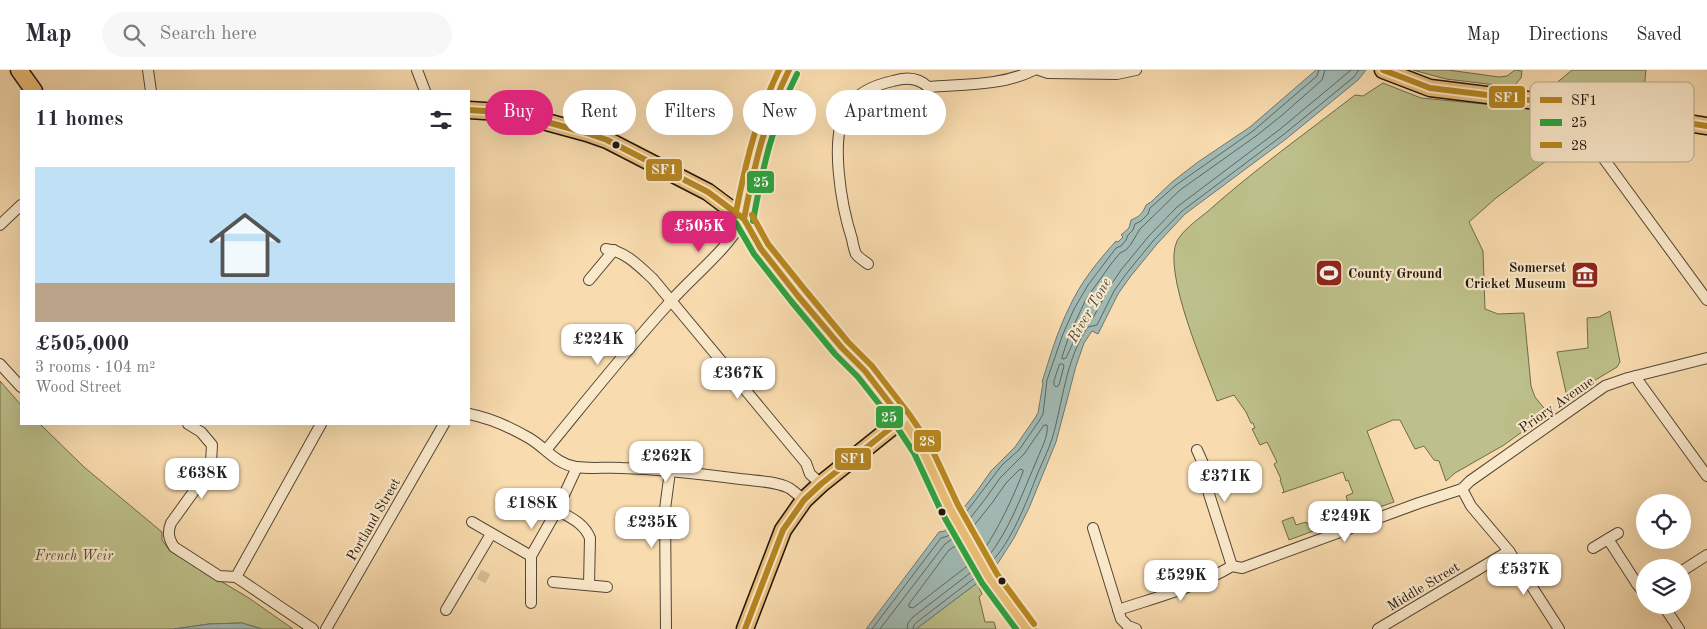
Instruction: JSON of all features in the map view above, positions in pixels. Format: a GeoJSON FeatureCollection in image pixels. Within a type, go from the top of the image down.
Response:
{"type":"FeatureCollection","features":[{"type":"Feature","properties":{"kind":"main road"},"geometry":{"type":"LineString","coordinates":[[19,70],[33,90]]}},
{"type":"Feature","properties":{"kind":"main road"},"geometry":{"type":"LineString","coordinates":[[744,219],[762,136],[776,95],[789,70]]}},
{"type":"Feature","properties":{"kind":"main road"},"geometry":{"type":"LineString","coordinates":[[1389,73],[1430,88],[1530,100]]}},
{"type":"Feature","properties":{"kind":"main road"},"geometry":{"type":"LineString","coordinates":[[470,110],[500,112],[532,118],[607,140],[708,192],[744,219],[762,249],[798,296],[842,348],[865,371],[902,419],[922,448],[950,508],[990,579],[1025,626]]}},
{"type":"Feature","properties":{"kind":"main road"},"geometry":{"type":"LineString","coordinates":[[1694,124],[1707,126]]}},
{"type":"Feature","properties":{"kind":"main road"},"geometry":{"type":"LineString","coordinates":[[745,629],[783,530],[804,500],[821,484],[902,419]]}},
{"type":"Feature","properties":{"kind":"street"},"geometry":{"type":"LineString","coordinates":[[148,70],[151,90]]}},
{"type":"Feature","properties":{"kind":"street"},"geometry":{"type":"LineString","coordinates":[[417,70],[424,90]]}},
{"type":"Feature","properties":{"kind":"street"},"geometry":{"type":"LineString","coordinates":[[868,264],[856,254],[841,197],[838,151],[840,126],[847,108],[858,95],[879,84],[897,79],[910,78],[922,81],[928,87],[998,82],[1021,76],[1034,70]]}},
{"type":"Feature","properties":{"kind":"street"},"geometry":{"type":"LineString","coordinates":[[1039,70],[1048,73],[1117,74],[1136,70]]}},
{"type":"Feature","properties":{"kind":"street"},"geometry":{"type":"LineString","coordinates":[[1606,162],[1707,300]]}},
{"type":"Feature","properties":{"kind":"street"},"geometry":{"type":"LineString","coordinates":[[0,225],[20,206]]}},
{"type":"Feature","properties":{"kind":"street"},"geometry":{"type":"LineString","coordinates":[[546,450],[629,348],[671,300],[736,234],[744,219]]}},
{"type":"Feature","properties":{"kind":"street"},"geometry":{"type":"LineString","coordinates":[[589,280],[610,250],[628,257],[653,278],[806,463],[810,474],[821,484]]}},
{"type":"Feature","properties":{"kind":"street","name":"Priory Avenue"},"geometry":{"type":"LineString","coordinates":[[1462,489],[1470,481],[1589,395],[1605,386],[1707,358]]}},
{"type":"Feature","properties":{"kind":"street"},"geometry":{"type":"LineString","coordinates":[[0,364],[20,387]]}},
{"type":"Feature","properties":{"kind":"street"},"geometry":{"type":"LineString","coordinates":[[1636,376],[1707,476]]}},
{"type":"Feature","properties":{"kind":"street"},"geometry":{"type":"LineString","coordinates":[[470,414],[484,417],[509,427],[546,450],[559,463],[577,467],[670,471],[778,484],[789,488],[804,500]]}},
{"type":"Feature","properties":{"kind":"street"},"geometry":{"type":"LineString","coordinates":[[190,425],[201,432],[212,445],[212,462],[202,480],[171,523],[168,532],[174,547],[219,576],[236,577],[313,629]]}},
{"type":"Feature","properties":{"kind":"street"},"geometry":{"type":"LineString","coordinates":[[236,577],[321,425]]}},
{"type":"Feature","properties":{"kind":"street","name":"Portland Street"},"geometry":{"type":"LineString","coordinates":[[326,629],[443,425]]}},
{"type":"Feature","properties":{"kind":"street"},"geometry":{"type":"LineString","coordinates":[[1197,450],[1205,468],[1208,494],[1232,566]]}},
{"type":"Feature","properties":{"kind":"street"},"geometry":{"type":"LineString","coordinates":[[531,602],[531,556],[557,510],[577,467]]}},
{"type":"Feature","properties":{"kind":"street"},"geometry":{"type":"LineString","coordinates":[[666,629],[665,509],[670,471]]}},
{"type":"Feature","properties":{"kind":"street"},"geometry":{"type":"LineString","coordinates":[[1118,610],[1212,577],[1232,566],[1242,568],[1250,566],[1419,502],[1462,489],[1471,506],[1509,550],[1559,629]]}},
{"type":"Feature","properties":{"kind":"street"},"geometry":{"type":"LineString","coordinates":[[557,510],[579,522],[590,538],[589,585]]}},
{"type":"Feature","properties":{"kind":"street"},"geometry":{"type":"LineString","coordinates":[[472,522],[531,556]]}},
{"type":"Feature","properties":{"kind":"street"},"geometry":{"type":"LineString","coordinates":[[1091,532],[1121,619],[1128,626],[1136,629]]}},
{"type":"Feature","properties":{"kind":"street"},"geometry":{"type":"LineString","coordinates":[[1593,548],[1618,533]]}},
{"type":"Feature","properties":{"kind":"street"},"geometry":{"type":"LineString","coordinates":[[446,610],[475,572],[491,534]]}},
{"type":"Feature","properties":{"kind":"street"},"geometry":{"type":"LineString","coordinates":[[1608,539],[1636,582]]}},
{"type":"Feature","properties":{"kind":"street","name":"Middle Street"},"geometry":{"type":"LineString","coordinates":[[1378,629],[1509,550]]}},
{"type":"Feature","properties":{"kind":"street"},"geometry":{"type":"LineString","coordinates":[[1691,565],[1707,555]]}},
{"type":"Feature","properties":{"kind":"street"},"geometry":{"type":"LineString","coordinates":[[553,582],[608,587]]}},
{"type":"Feature","properties":{"kind":"street"},"geometry":{"type":"LineString","coordinates":[[1669,614],[1679,629]]}},
{"type":"Feature","properties":{"kind":"green space"},"geometry":{"type":"Polygon","coordinates":[[[1413,70],[1448,70],[1499,77],[1507,76],[1515,70],[1522,71],[1521,78],[1513,87],[1446,79],[1413,70]]]}},
{"type":"Feature","properties":{"kind":"green space"},"geometry":{"type":"Polygon","coordinates":[[[1572,70],[1646,70],[1645,82],[1558,82],[1572,70]]]}},
{"type":"Feature","properties":{"kind":"green space","name":"County Ground"},"geometry":{"type":"Polygon","coordinates":[[[1383,83],[1421,98],[1530,108],[1530,162],[1545,162],[1496,198],[1469,222],[1483,251],[1485,309],[1498,314],[1524,313],[1531,386],[1535,397],[1548,413],[1504,445],[1455,473],[1446,481],[1439,461],[1434,460],[1424,446],[1415,449],[1400,420],[1393,420],[1367,431],[1394,502],[1336,522],[1334,511],[1349,506],[1346,496],[1353,493],[1343,472],[1282,493],[1284,491],[1281,479],[1274,464],[1277,462],[1267,442],[1260,445],[1252,429],[1255,428],[1253,423],[1251,423],[1234,395],[1217,401],[1187,320],[1175,274],[1174,255],[1177,241],[1190,225],[1243,181],[1355,95],[1363,96],[1383,83]]]}},
{"type":"Feature","properties":{"kind":"green space"},"geometry":{"type":"Polygon","coordinates":[[[1610,311],[1620,362],[1617,367],[1567,397],[1557,352],[1588,348],[1587,318],[1599,317],[1610,311]]]}},
{"type":"Feature","properties":{"kind":"green space","name":"French Weir"},"geometry":{"type":"Polygon","coordinates":[[[0,381],[20,404],[20,425],[41,425],[84,467],[162,532],[162,540],[170,551],[249,598],[293,629],[262,629],[242,623],[209,624],[174,629],[0,629],[0,381]]]}},
{"type":"Feature","properties":{"kind":"green space"},"geometry":{"type":"Polygon","coordinates":[[[1327,514],[1332,524],[1289,540],[1282,521],[1293,517],[1296,525],[1306,522],[1307,524],[1313,522],[1312,519],[1327,514]]]}},
{"type":"Feature","properties":{"kind":"green space"},"geometry":{"type":"Polygon","coordinates":[[[977,583],[982,594],[979,597],[985,622],[994,622],[996,629],[916,629],[977,583]]]}},
{"type":"Feature","properties":{"kind":"water","name":"River Tone"},"geometry":{"type":"Polygon","coordinates":[[[1316,70],[1366,70],[1358,80],[1286,139],[1185,214],[1130,277],[1118,294],[1098,334],[1092,331],[1084,343],[1056,442],[1029,508],[1014,538],[998,563],[977,583],[916,629],[866,629],[939,532],[945,531],[991,471],[1015,447],[1035,418],[1038,413],[1042,382],[1061,326],[1073,299],[1096,264],[1116,241],[1118,242],[1123,237],[1121,235],[1129,228],[1131,220],[1136,218],[1146,205],[1172,182],[1250,127],[1316,70]]]}},
{"type":"Feature","properties":{"kind":"water"},"geometry":{"type":"Polygon","coordinates":[[[242,623],[262,629],[174,629],[209,624],[242,623]]]}},
{"type":"Feature","properties":{"kind":"tunnel"},"geometry":{"type":"LineString","coordinates":[[479,574],[492,581]]}},
{"type":"Feature","properties":{"kind":"transit line","name":"28"},"geometry":{"type":"LineString","coordinates":[[735,217],[752,142],[779,70]]}},
{"type":"Feature","properties":{"kind":"transit line","name":"SF1"},"geometry":{"type":"LineString","coordinates":[[744,219],[761,143],[773,106],[789,70]]}},
{"type":"Feature","properties":{"kind":"transit line","name":"SF1"},"geometry":{"type":"LineString","coordinates":[[1383,70],[1430,88],[1530,100]]}},
{"type":"Feature","properties":{"kind":"transit line","name":"25"},"geometry":{"type":"LineString","coordinates":[[753,221],[769,146],[781,110],[797,74]]}},
{"type":"Feature","properties":{"kind":"transit line","name":"SF1"},"geometry":{"type":"LineString","coordinates":[[470,110],[500,112],[532,118],[587,133],[607,140],[708,192],[744,219],[761,249],[798,296],[842,348],[865,371],[902,419],[821,484],[804,500],[783,530],[745,629]]}},
{"type":"Feature","properties":{"kind":"transit line","name":"SF1"},"geometry":{"type":"LineString","coordinates":[[1694,124],[1707,126]]}},
{"type":"Feature","properties":{"kind":"transit line","name":"28"},"geometry":{"type":"LineString","coordinates":[[752,215],[768,244],[848,342],[872,366],[909,414],[930,445],[958,505],[997,574],[1034,624]]}},
{"type":"Feature","properties":{"kind":"transit line","name":"25"},"geometry":{"type":"LineString","coordinates":[[736,223],[754,254],[791,301],[835,354],[858,377],[895,424],[914,453],[942,513],[982,583],[1016,629]]}},
{"type":"Feature","properties":{"kind":"place","name":"County Ground"},"geometry":{"type":"Point","coordinates":[1329,273]}},
{"type":"Feature","properties":{"kind":"place","name":"Somerset Cricket Museum"},"geometry":{"type":"Point","coordinates":[1585,275]}}]}
